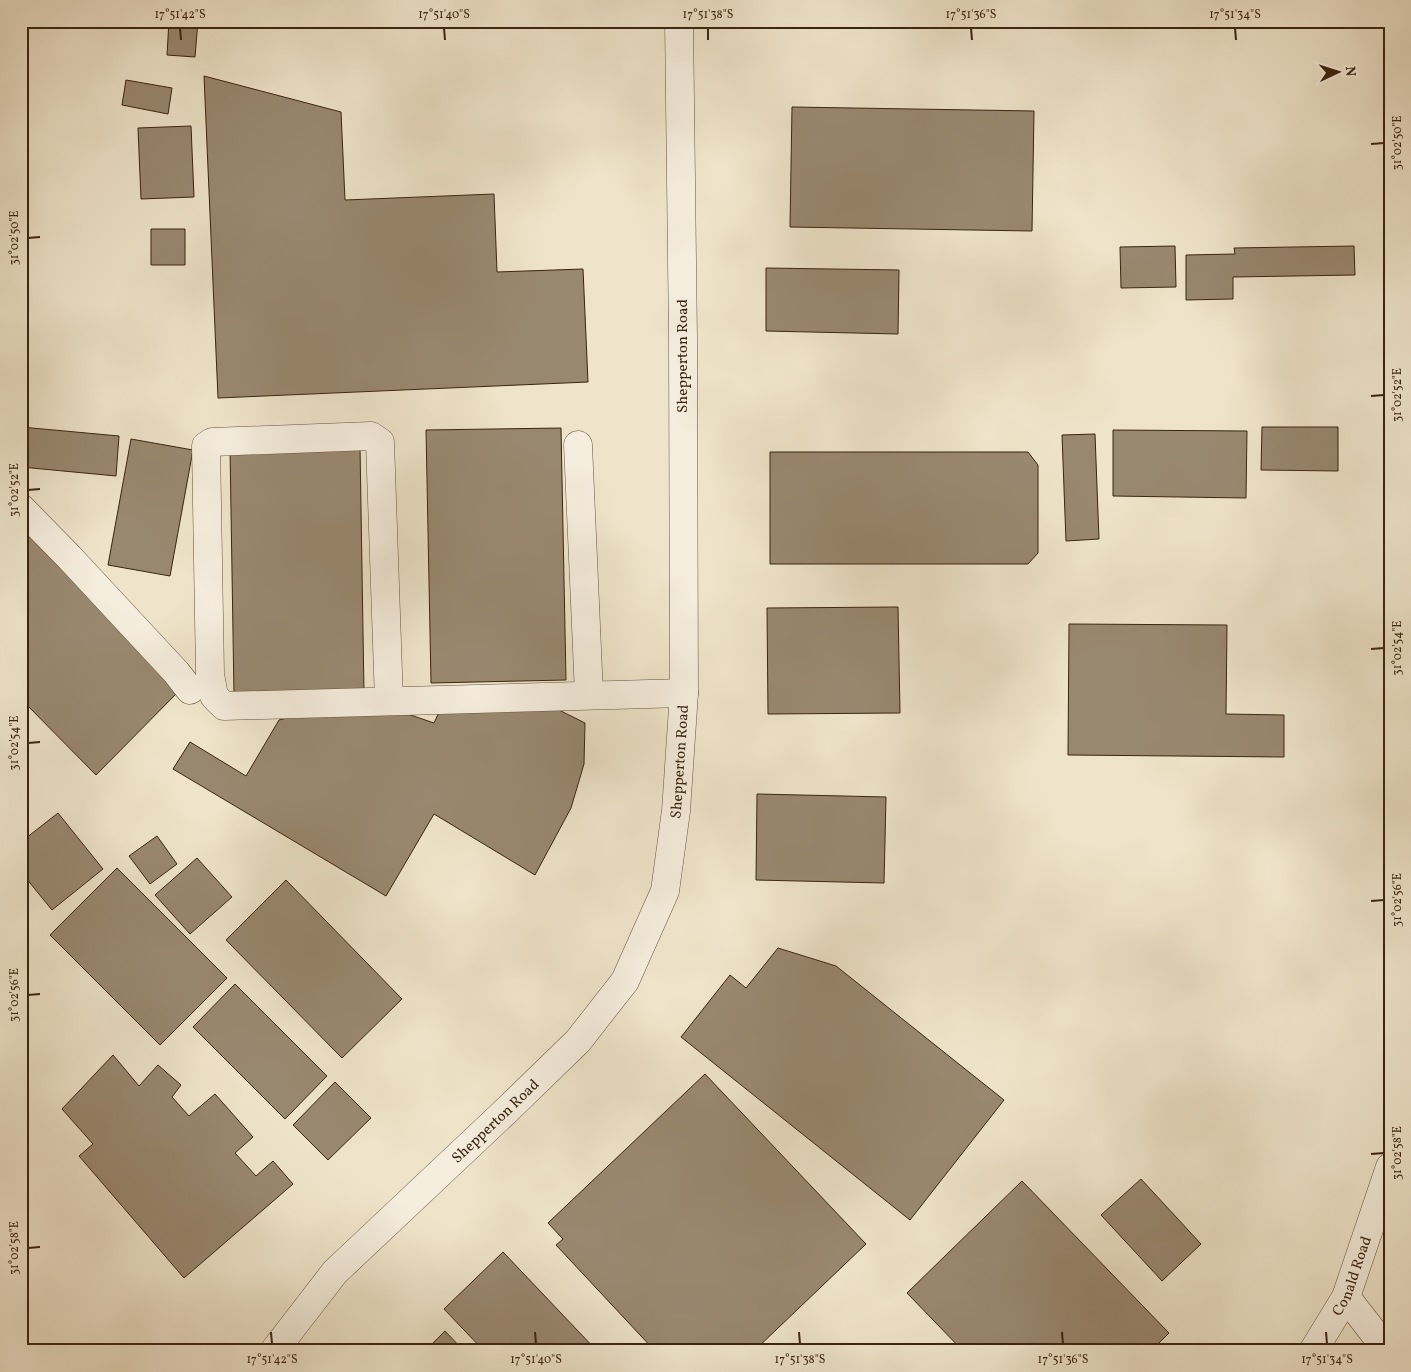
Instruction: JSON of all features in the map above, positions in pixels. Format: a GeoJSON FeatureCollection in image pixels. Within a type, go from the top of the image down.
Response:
{"type":"FeatureCollection","features":[{"type":"Feature","properties":{"kind":"street","name":"Shepperton Road"},"geometry":{"type":"LineString","coordinates":[[274,1351],[335,1272],[578,1041],[624,981],[665,891],[676,811],[684,693],[683,339],[679,21]]}},
{"type":"Feature","properties":{"kind":"street"},"geometry":{"type":"LineString","coordinates":[[389,701],[380,442],[371,436],[212,442],[206,446],[210,674],[214,696],[224,706],[389,701],[589,694],[684,693]]}},
{"type":"Feature","properties":{"kind":"street"},"geometry":{"type":"LineString","coordinates":[[578,444],[589,694]]}},
{"type":"Feature","properties":{"kind":"street"},"geometry":{"type":"LineString","coordinates":[[21,508],[176,672],[190,690]]}},
{"type":"Feature","properties":{"kind":"street","name":"Conald Road"},"geometry":{"type":"LineString","coordinates":[[1313,1351],[1346,1297],[1390,1167]]}},
{"type":"Feature","properties":{"kind":"street"},"geometry":{"type":"LineString","coordinates":[[1346,1297],[1388,1351]]}},
{"type":"Feature","properties":{"kind":"building"},"geometry":{"type":"Polygon","coordinates":[[[169,21],[198,21],[195,57],[167,55],[169,21]]]}},
{"type":"Feature","properties":{"kind":"building"},"geometry":{"type":"Polygon","coordinates":[[[204,76],[341,112],[345,200],[494,194],[497,272],[583,269],[588,382],[218,398],[204,76]]]}},
{"type":"Feature","properties":{"kind":"building"},"geometry":{"type":"Polygon","coordinates":[[[126,80],[172,88],[168,114],[122,105],[126,80]]]}},
{"type":"Feature","properties":{"kind":"building"},"geometry":{"type":"Polygon","coordinates":[[[792,107],[1034,111],[1032,231],[790,227],[792,107]]]}},
{"type":"Feature","properties":{"kind":"building"},"geometry":{"type":"Polygon","coordinates":[[[191,126],[194,197],[141,199],[138,128],[191,126]]]}},
{"type":"Feature","properties":{"kind":"building"},"geometry":{"type":"Polygon","coordinates":[[[151,229],[185,229],[185,265],[151,265],[151,229]]]}},
{"type":"Feature","properties":{"kind":"building"},"geometry":{"type":"Polygon","coordinates":[[[1175,246],[1176,287],[1121,288],[1120,247],[1175,246]]]}},
{"type":"Feature","properties":{"kind":"building"},"geometry":{"type":"Polygon","coordinates":[[[1354,246],[1355,275],[1233,277],[1233,299],[1186,300],[1186,255],[1235,254],[1234,248],[1354,246]]]}},
{"type":"Feature","properties":{"kind":"building"},"geometry":{"type":"Polygon","coordinates":[[[766,268],[899,270],[898,334],[766,331],[766,268]]]}},
{"type":"Feature","properties":{"kind":"building"},"geometry":{"type":"Polygon","coordinates":[[[21,427],[119,436],[116,476],[21,467],[21,427]]]}},
{"type":"Feature","properties":{"kind":"building"},"geometry":{"type":"Polygon","coordinates":[[[1262,427],[1338,427],[1338,471],[1261,470],[1262,427]]]}},
{"type":"Feature","properties":{"kind":"building"},"geometry":{"type":"Polygon","coordinates":[[[561,428],[566,680],[431,683],[426,430],[561,428]]]}},
{"type":"Feature","properties":{"kind":"building"},"geometry":{"type":"Polygon","coordinates":[[[1113,430],[1247,431],[1246,498],[1113,496],[1113,430]]]}},
{"type":"Feature","properties":{"kind":"building"},"geometry":{"type":"Polygon","coordinates":[[[1095,434],[1099,539],[1066,541],[1062,435],[1095,434]]]}},
{"type":"Feature","properties":{"kind":"building"},"geometry":{"type":"Polygon","coordinates":[[[131,439],[193,450],[170,576],[108,565],[131,439]]]}},
{"type":"Feature","properties":{"kind":"building"},"geometry":{"type":"Polygon","coordinates":[[[360,446],[364,693],[234,695],[230,448],[360,446]]]}},
{"type":"Feature","properties":{"kind":"building"},"geometry":{"type":"Polygon","coordinates":[[[770,452],[1028,452],[1038,465],[1038,553],[1028,564],[770,564],[770,452]]]}},
{"type":"Feature","properties":{"kind":"building"},"geometry":{"type":"Polygon","coordinates":[[[21,528],[182,688],[96,775],[21,699],[21,528]]]}},
{"type":"Feature","properties":{"kind":"building"},"geometry":{"type":"Polygon","coordinates":[[[898,607],[900,713],[768,714],[767,608],[898,607]]]}},
{"type":"Feature","properties":{"kind":"building"},"geometry":{"type":"Polygon","coordinates":[[[1069,624],[1227,625],[1226,714],[1284,715],[1284,757],[1068,755],[1069,624]]]}},
{"type":"Feature","properties":{"kind":"building"},"geometry":{"type":"Polygon","coordinates":[[[553,707],[585,723],[584,764],[571,808],[535,875],[434,814],[386,896],[173,769],[190,742],[246,776],[279,720],[309,713],[396,710],[434,723],[440,710],[553,707]]]}},
{"type":"Feature","properties":{"kind":"building"},"geometry":{"type":"Polygon","coordinates":[[[757,794],[886,797],[884,883],[756,880],[757,794]]]}},
{"type":"Feature","properties":{"kind":"building"},"geometry":{"type":"Polygon","coordinates":[[[58,813],[103,869],[52,910],[21,872],[21,842],[58,813]]]}},
{"type":"Feature","properties":{"kind":"building"},"geometry":{"type":"Polygon","coordinates":[[[157,836],[177,864],[150,884],[129,856],[157,836]]]}},
{"type":"Feature","properties":{"kind":"building"},"geometry":{"type":"Polygon","coordinates":[[[197,858],[232,897],[190,934],[155,895],[197,858]]]}},
{"type":"Feature","properties":{"kind":"building"},"geometry":{"type":"Polygon","coordinates":[[[117,868],[227,978],[160,1045],[50,935],[117,868]]]}},
{"type":"Feature","properties":{"kind":"building"},"geometry":{"type":"Polygon","coordinates":[[[286,880],[402,999],[342,1058],[226,940],[286,880]]]}},
{"type":"Feature","properties":{"kind":"building"},"geometry":{"type":"Polygon","coordinates":[[[778,948],[836,966],[1004,1100],[910,1220],[681,1037],[730,975],[746,988],[778,948]]]}},
{"type":"Feature","properties":{"kind":"building"},"geometry":{"type":"Polygon","coordinates":[[[235,984],[327,1076],[285,1119],[193,1027],[235,984]]]}},
{"type":"Feature","properties":{"kind":"building"},"geometry":{"type":"Polygon","coordinates":[[[113,1055],[139,1086],[158,1065],[181,1085],[172,1097],[189,1116],[215,1094],[253,1137],[235,1153],[256,1176],[273,1161],[293,1184],[184,1278],[79,1156],[93,1144],[62,1109],[113,1055]]]}},
{"type":"Feature","properties":{"kind":"building"},"geometry":{"type":"Polygon","coordinates":[[[705,1074],[866,1244],[754,1351],[655,1351],[556,1245],[563,1239],[548,1223],[705,1074]]]}},
{"type":"Feature","properties":{"kind":"building"},"geometry":{"type":"Polygon","coordinates":[[[335,1082],[371,1118],[328,1160],[293,1125],[335,1082]]]}},
{"type":"Feature","properties":{"kind":"building"},"geometry":{"type":"Polygon","coordinates":[[[1141,1179],[1201,1244],[1162,1281],[1101,1215],[1141,1179]]]}},
{"type":"Feature","properties":{"kind":"building"},"geometry":{"type":"Polygon","coordinates":[[[1022,1181],[1169,1333],[1151,1351],[963,1351],[907,1293],[1022,1181]]]}},
{"type":"Feature","properties":{"kind":"building"},"geometry":{"type":"Polygon","coordinates":[[[503,1252],[597,1351],[484,1351],[444,1309],[503,1252]]]}},
{"type":"Feature","properties":{"kind":"building"},"geometry":{"type":"Polygon","coordinates":[[[445,1331],[464,1351],[425,1351],[445,1331]]]}}]}
